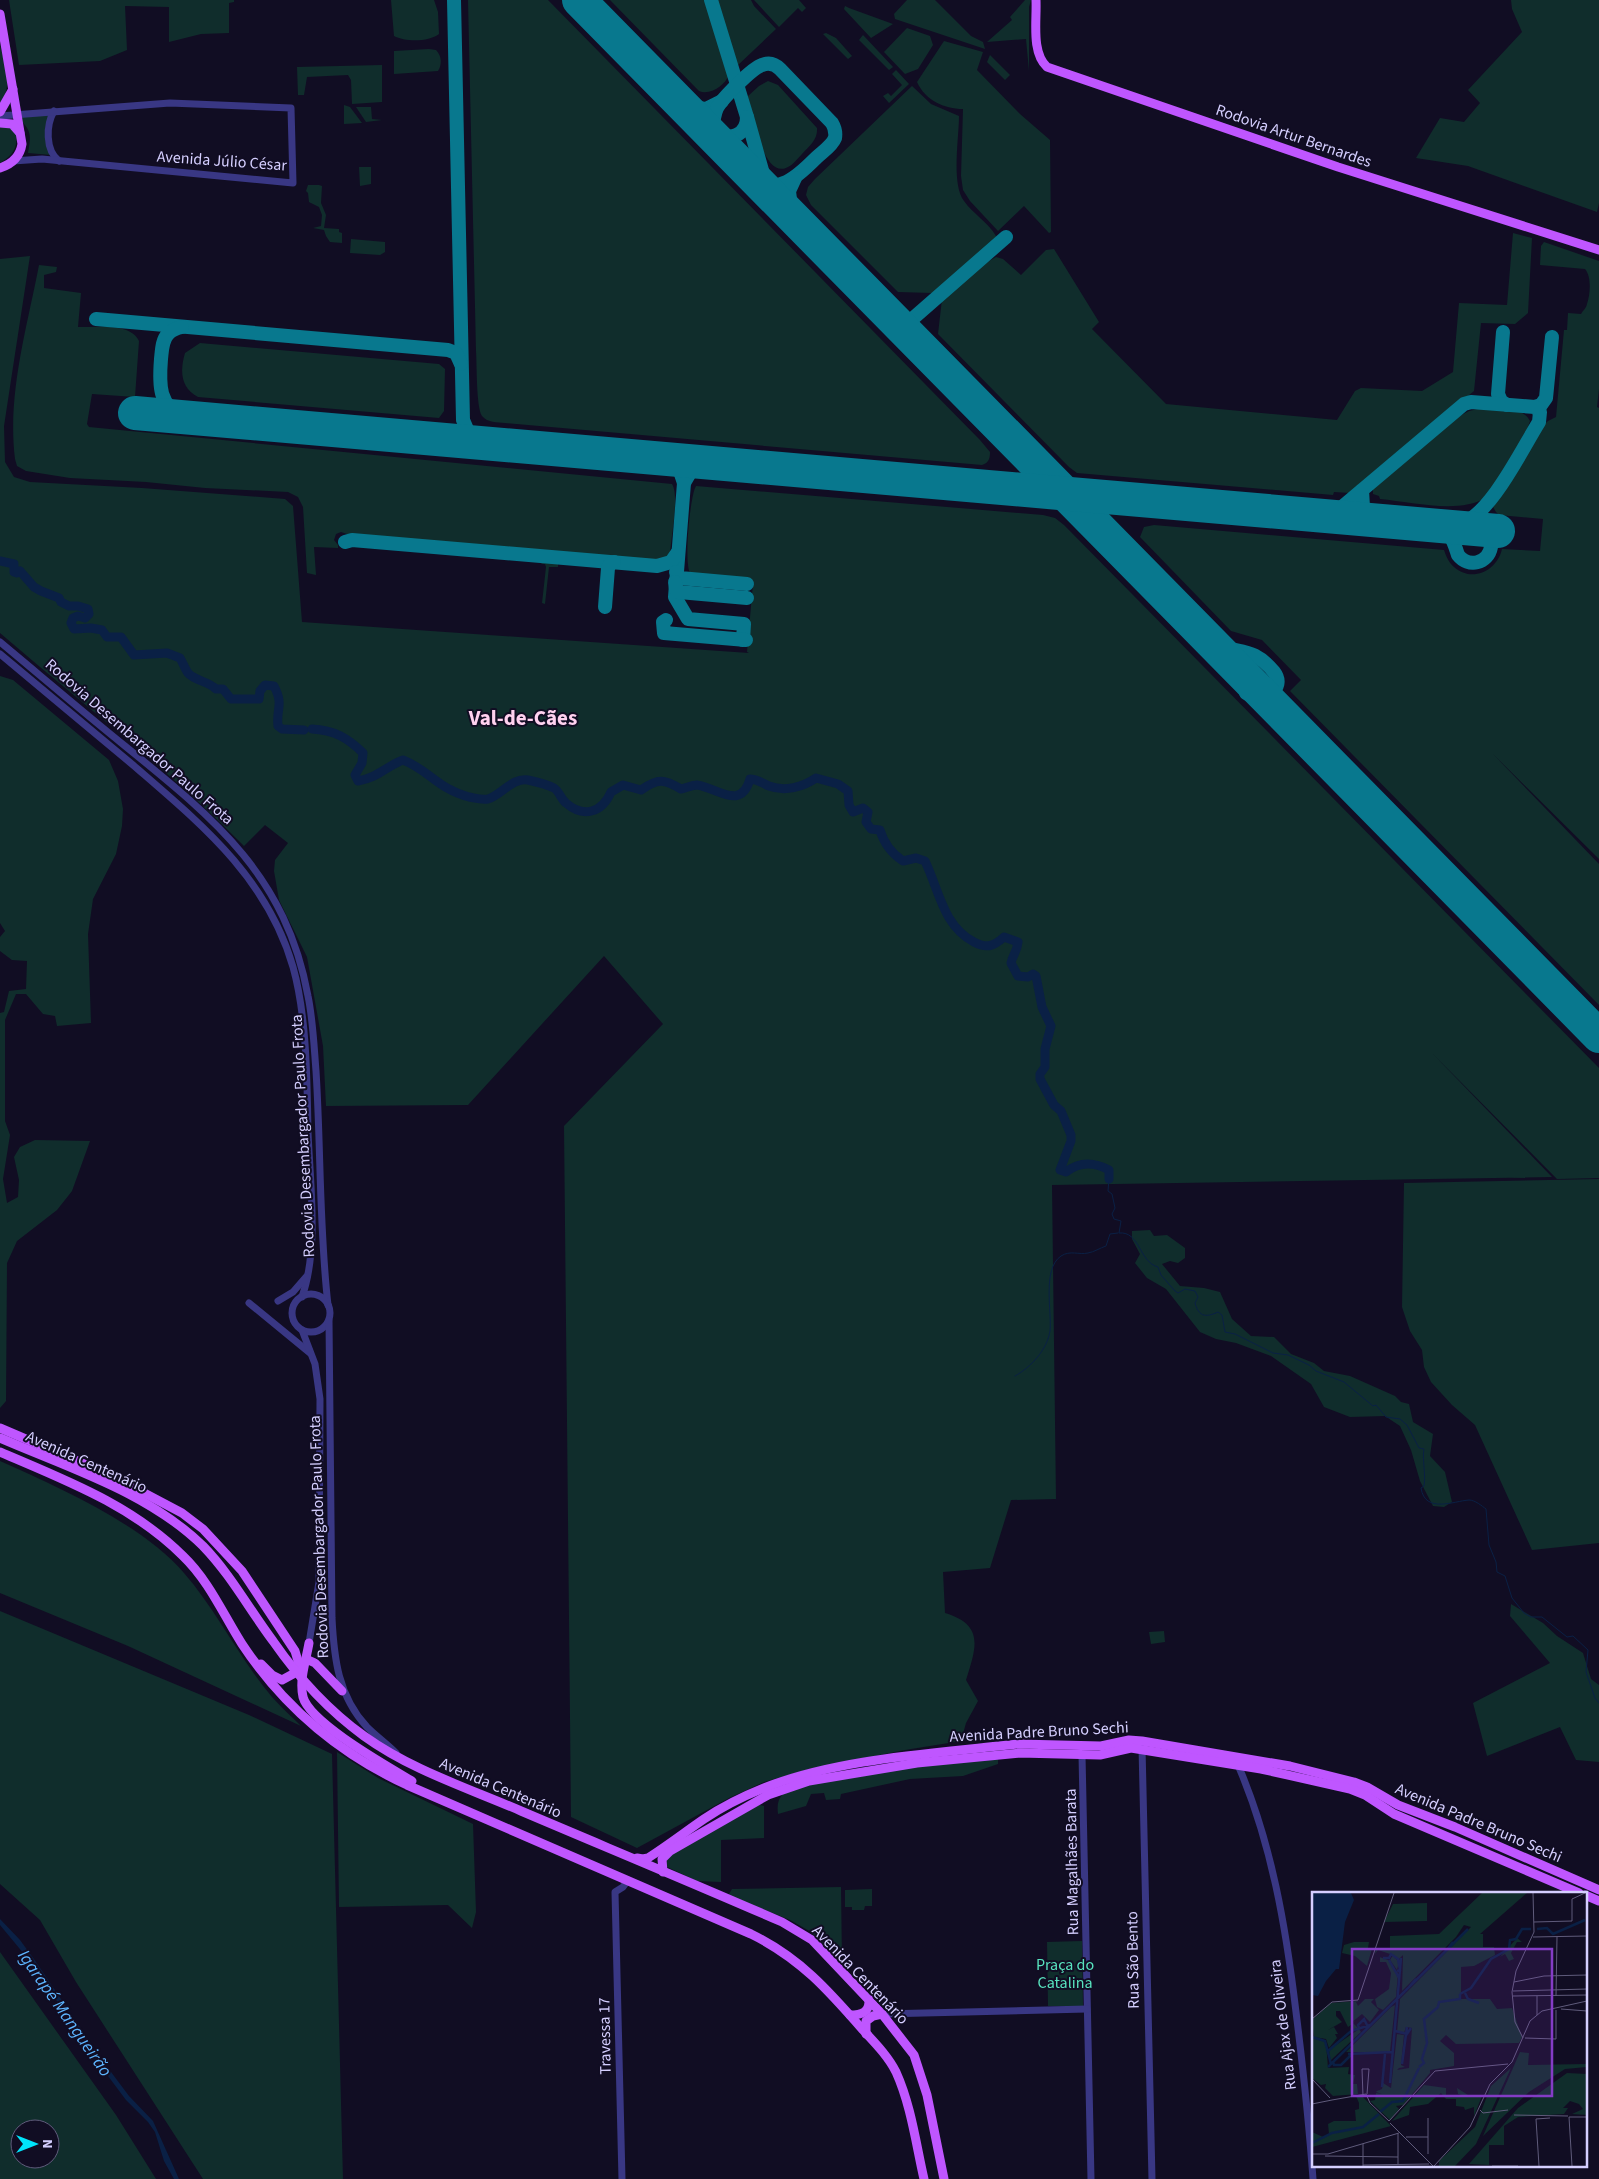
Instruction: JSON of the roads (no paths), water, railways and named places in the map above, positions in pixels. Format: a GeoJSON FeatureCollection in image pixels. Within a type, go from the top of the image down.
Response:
{"type":"FeatureCollection","features":[{"type":"Feature","properties":{"kind":"main road","name":"Rodovia Artur Bernardes"},"geometry":{"type":"LineString","coordinates":[[1036,0],[1038,50],[1040,60],[1047,67],[1338,167],[1599,250]]}},
{"type":"Feature","properties":{"kind":"main road"},"geometry":{"type":"LineString","coordinates":[[0,14],[22,136],[22,148],[13,162]]}},
{"type":"Feature","properties":{"kind":"main road","name":"Avenida Júlio César"},"geometry":{"type":"LineString","coordinates":[[0,114],[13,88]]}},
{"type":"Feature","properties":{"kind":"main road"},"geometry":{"type":"LineString","coordinates":[[0,122],[12,124],[22,136]]}},
{"type":"Feature","properties":{"kind":"main road","name":"Avenida Júlio César"},"geometry":{"type":"LineString","coordinates":[[0,168],[13,162]]}},
{"type":"Feature","properties":{"kind":"main road"},"geometry":{"type":"LineString","coordinates":[[0,1428],[112,1476],[182,1513],[203,1529],[232,1558],[288,1639],[295,1651],[298,1664],[293,1674],[282,1680],[278,1679],[266,1670],[242,1644]]}},
{"type":"Feature","properties":{"kind":"main road","name":"Avenida Centenário"},"geometry":{"type":"LineString","coordinates":[[0,1438],[131,1495],[171,1518],[202,1546],[230,1578],[294,1669],[339,1716],[365,1736],[402,1759],[450,1782],[782,1922],[805,1935],[869,1999],[892,2025],[914,2056],[920,2069],[944,2179]]}},
{"type":"Feature","properties":{"kind":"main road","name":"Avenida Centenário"},"geometry":{"type":"LineString","coordinates":[[0,1452],[94,1492],[145,1524],[182,1554],[213,1594],[242,1644],[267,1680],[301,1715],[363,1761],[390,1777],[437,1798],[751,1934],[781,1950],[805,1968],[850,2015],[886,2057],[898,2079],[924,2179]]}},
{"type":"Feature","properties":{"kind":"main road"},"geometry":{"type":"LineString","coordinates":[[288,1639],[298,1647],[305,1647],[309,1643]]}},
{"type":"Feature","properties":{"kind":"main road","name":"Rodovia Desembargador Paulo Frota"},"geometry":{"type":"LineString","coordinates":[[304,1698],[302,1682],[309,1643]]}},
{"type":"Feature","properties":{"kind":"main road"},"geometry":{"type":"LineString","coordinates":[[306,1659],[316,1663],[342,1691]]}},
{"type":"Feature","properties":{"kind":"main road","name":"Avenida Centenário"},"geometry":{"type":"LineString","coordinates":[[304,1698],[315,1716],[358,1747],[437,1798]]}},
{"type":"Feature","properties":{"kind":"main road","name":"Avenida Padre Bruno Sechi"},"geometry":{"type":"LineString","coordinates":[[629,1856],[646,1859],[705,1818],[765,1788],[807,1774],[876,1760],[999,1746],[1019,1744],[1101,1746],[1129,1740],[1142,1745],[1350,1789],[1364,1795],[1394,1814],[1577,1892]]}},
{"type":"Feature","properties":{"kind":"main road","name":"Avenida Padre Bruno Sechi"},"geometry":{"type":"LineString","coordinates":[[664,1872],[662,1860],[670,1851],[768,1795],[809,1781],[887,1767],[1020,1753],[1109,1754],[1142,1745],[1233,1756],[1290,1766],[1354,1782],[1367,1787],[1398,1805],[1469,1833],[1516,1856],[1599,1890]]}},
{"type":"Feature","properties":{"kind":"main road","name":"Rua Ajax de Oliveira"},"geometry":{"type":"LineString","coordinates":[[1233,1756],[1238,1765]]}},
{"type":"Feature","properties":{"kind":"main road"},"geometry":{"type":"LineString","coordinates":[[1586,1895],[1599,1901]]}},
{"type":"Feature","properties":{"kind":"main road"},"geometry":{"type":"LineString","coordinates":[[850,2015],[860,2015],[867,2011],[870,2006],[869,1999]]}},
{"type":"Feature","properties":{"kind":"main road"},"geometry":{"type":"LineString","coordinates":[[866,2034],[866,2022],[872,2016],[882,2014]]}},
{"type":"Feature","properties":{"kind":"street","name":"Avenida Júlio César"},"geometry":{"type":"LineString","coordinates":[[0,114],[170,103],[291,108],[293,183],[60,161],[30,159],[13,162]]}},
{"type":"Feature","properties":{"kind":"street"},"geometry":{"type":"LineString","coordinates":[[54,111],[48,123],[48,134],[51,150],[60,161]]}},
{"type":"Feature","properties":{"kind":"street","name":"Rodovia Desembargador Paulo Frota"},"geometry":{"type":"LineString","coordinates":[[0,642],[207,814],[247,858],[276,901],[302,965],[309,998],[318,1112],[324,1267],[328,1305]]}},
{"type":"Feature","properties":{"kind":"street","name":"Rodovia Desembargador Paulo Frota"},"geometry":{"type":"LineString","coordinates":[[0,654],[156,785],[221,844],[256,890],[284,940],[299,993],[305,1051],[312,1256],[302,1296]]}},
{"type":"Feature","properties":{"kind":"street"},"geometry":{"type":"LineString","coordinates":[[278,1301],[293,1292],[309,1273]]}},
{"type":"Feature","properties":{"kind":"street"},"geometry":{"type":"LineString","coordinates":[[317,1295],[328,1305],[329,1320],[320,1330],[311,1332],[302,1330],[294,1321],[292,1311],[296,1302],[302,1296],[317,1295]]}},
{"type":"Feature","properties":{"kind":"street"},"geometry":{"type":"LineString","coordinates":[[249,1303],[260,1314],[310,1353]]}},
{"type":"Feature","properties":{"kind":"street","name":"Rodovia Desembargador Paulo Frota"},"geometry":{"type":"LineString","coordinates":[[329,1320],[333,1646],[342,1691],[366,1726],[402,1759]]}},
{"type":"Feature","properties":{"kind":"street","name":"Rodovia Desembargador Paulo Frota"},"geometry":{"type":"LineString","coordinates":[[302,1330],[315,1364],[319,1390],[319,1582],[309,1643]]}},
{"type":"Feature","properties":{"kind":"street"},"geometry":{"type":"LineString","coordinates":[[320,1468],[324,1473],[325,1483],[328,1484],[332,1481]]}},
{"type":"Feature","properties":{"kind":"street","name":"Rua São Bento"},"geometry":{"type":"LineString","coordinates":[[1142,1745],[1152,2179]]}},
{"type":"Feature","properties":{"kind":"street","name":"Rua Magalhães Barata"},"geometry":{"type":"LineString","coordinates":[[1082,1755],[1091,2179]]}},
{"type":"Feature","properties":{"kind":"street","name":"Rua Ajax de Oliveira"},"geometry":{"type":"LineString","coordinates":[[1238,1765],[1256,1810],[1283,1916],[1305,2083],[1313,2179]]}},
{"type":"Feature","properties":{"kind":"street","name":"Travessa 17"},"geometry":{"type":"LineString","coordinates":[[622,2179],[615,1892],[623,1887],[628,1880]]}},
{"type":"Feature","properties":{"kind":"street"},"geometry":{"type":"LineString","coordinates":[[882,2014],[1087,2010]]}},
{"type":"Feature","properties":{"kind":"street"},"geometry":{"type":"LineString","coordinates":[[892,2025],[900,2013]]}},
{"type":"Feature","properties":{"kind":"water","name":"Igarapé Mangueirão"},"geometry":{"type":"Polygon","coordinates":[[[0,1919],[20,1940],[36,1962],[90,2042],[101,2066],[111,2072],[129,2096],[153,2121],[179,2179],[174,2179],[164,2161],[155,2132],[148,2122],[126,2100],[108,2076],[97,2068],[91,2053],[34,1966],[0,1925],[0,1919]]]}},
{"type":"Feature","properties":{"kind":"waterway"},"geometry":{"type":"LineString","coordinates":[[0,561],[14,564],[14,572],[20,571],[34,587],[59,598],[61,602],[69,606],[88,609],[89,614],[85,618],[78,616],[73,618],[71,623],[74,629],[91,628],[102,630],[107,637],[121,637],[134,655],[167,653],[180,658],[191,676],[216,689],[223,689],[231,699],[259,699],[260,691],[265,685],[274,686],[279,698],[278,726],[282,729],[304,730]]}},
{"type":"Feature","properties":{"kind":"waterway"},"geometry":{"type":"LineString","coordinates":[[312,729],[334,733],[352,743],[363,753],[362,763],[355,775],[358,781],[371,777],[403,760],[458,794],[488,799],[517,781],[528,780],[554,788],[572,808],[585,812],[592,811],[603,805],[611,792],[623,785],[641,790],[652,783],[661,781],[681,789],[697,785],[735,796],[741,794],[746,789],[750,779],[781,789],[800,786],[816,778],[838,784],[848,791],[849,805],[853,812],[863,808],[868,812],[866,822],[871,829],[880,830],[888,848],[895,855],[903,861],[916,858],[925,861],[943,906],[955,927],[964,935],[974,942],[987,946],[997,943],[1004,937],[1018,942],[1011,963],[1018,976],[1028,977],[1033,974],[1036,976],[1042,1007],[1051,1026],[1045,1049],[1045,1067],[1040,1074],[1040,1079],[1054,1105],[1061,1111],[1071,1135],[1071,1141],[1060,1170],[1066,1172],[1082,1164],[1098,1165],[1109,1170],[1109,1179]]}},
{"type":"Feature","properties":{"kind":"waterway"},"geometry":{"type":"LineString","coordinates":[[1109,1179],[1108,1191],[1112,1194],[1115,1208],[1112,1214],[1114,1219],[1121,1221],[1119,1233],[1126,1234],[1136,1242],[1147,1259],[1158,1267],[1161,1275],[1175,1291],[1178,1293],[1185,1289],[1195,1291],[1198,1297],[1195,1303],[1201,1314],[1210,1315],[1218,1312],[1222,1315],[1225,1332],[1235,1334],[1273,1353],[1288,1355],[1309,1365],[1316,1371],[1344,1382],[1373,1406],[1376,1405],[1386,1417],[1400,1419],[1407,1425],[1419,1448],[1424,1449],[1424,1486],[1421,1488],[1428,1501],[1441,1504],[1471,1500],[1486,1509],[1489,1545],[1496,1562],[1497,1572],[1505,1576],[1512,1598],[1524,1613],[1531,1617],[1542,1617],[1567,1637],[1573,1636],[1588,1650],[1586,1672],[1595,1698],[1599,1703]]}},
{"type":"Feature","properties":{"kind":"waterway"},"geometry":{"type":"LineString","coordinates":[[1015,1376],[1027,1368],[1046,1345],[1050,1331],[1050,1280],[1055,1262],[1064,1254],[1088,1253],[1106,1246],[1110,1234],[1118,1233]]}},
{"type":"Feature","properties":{"kind":"district","name":"Val-de-Cães"},"geometry":{"type":"Point","coordinates":[523,718]}},
{"type":"Feature","properties":{"kind":"park label","name":"Praça do Catalina"},"geometry":{"type":"Point","coordinates":[1065,1973]}}]}
